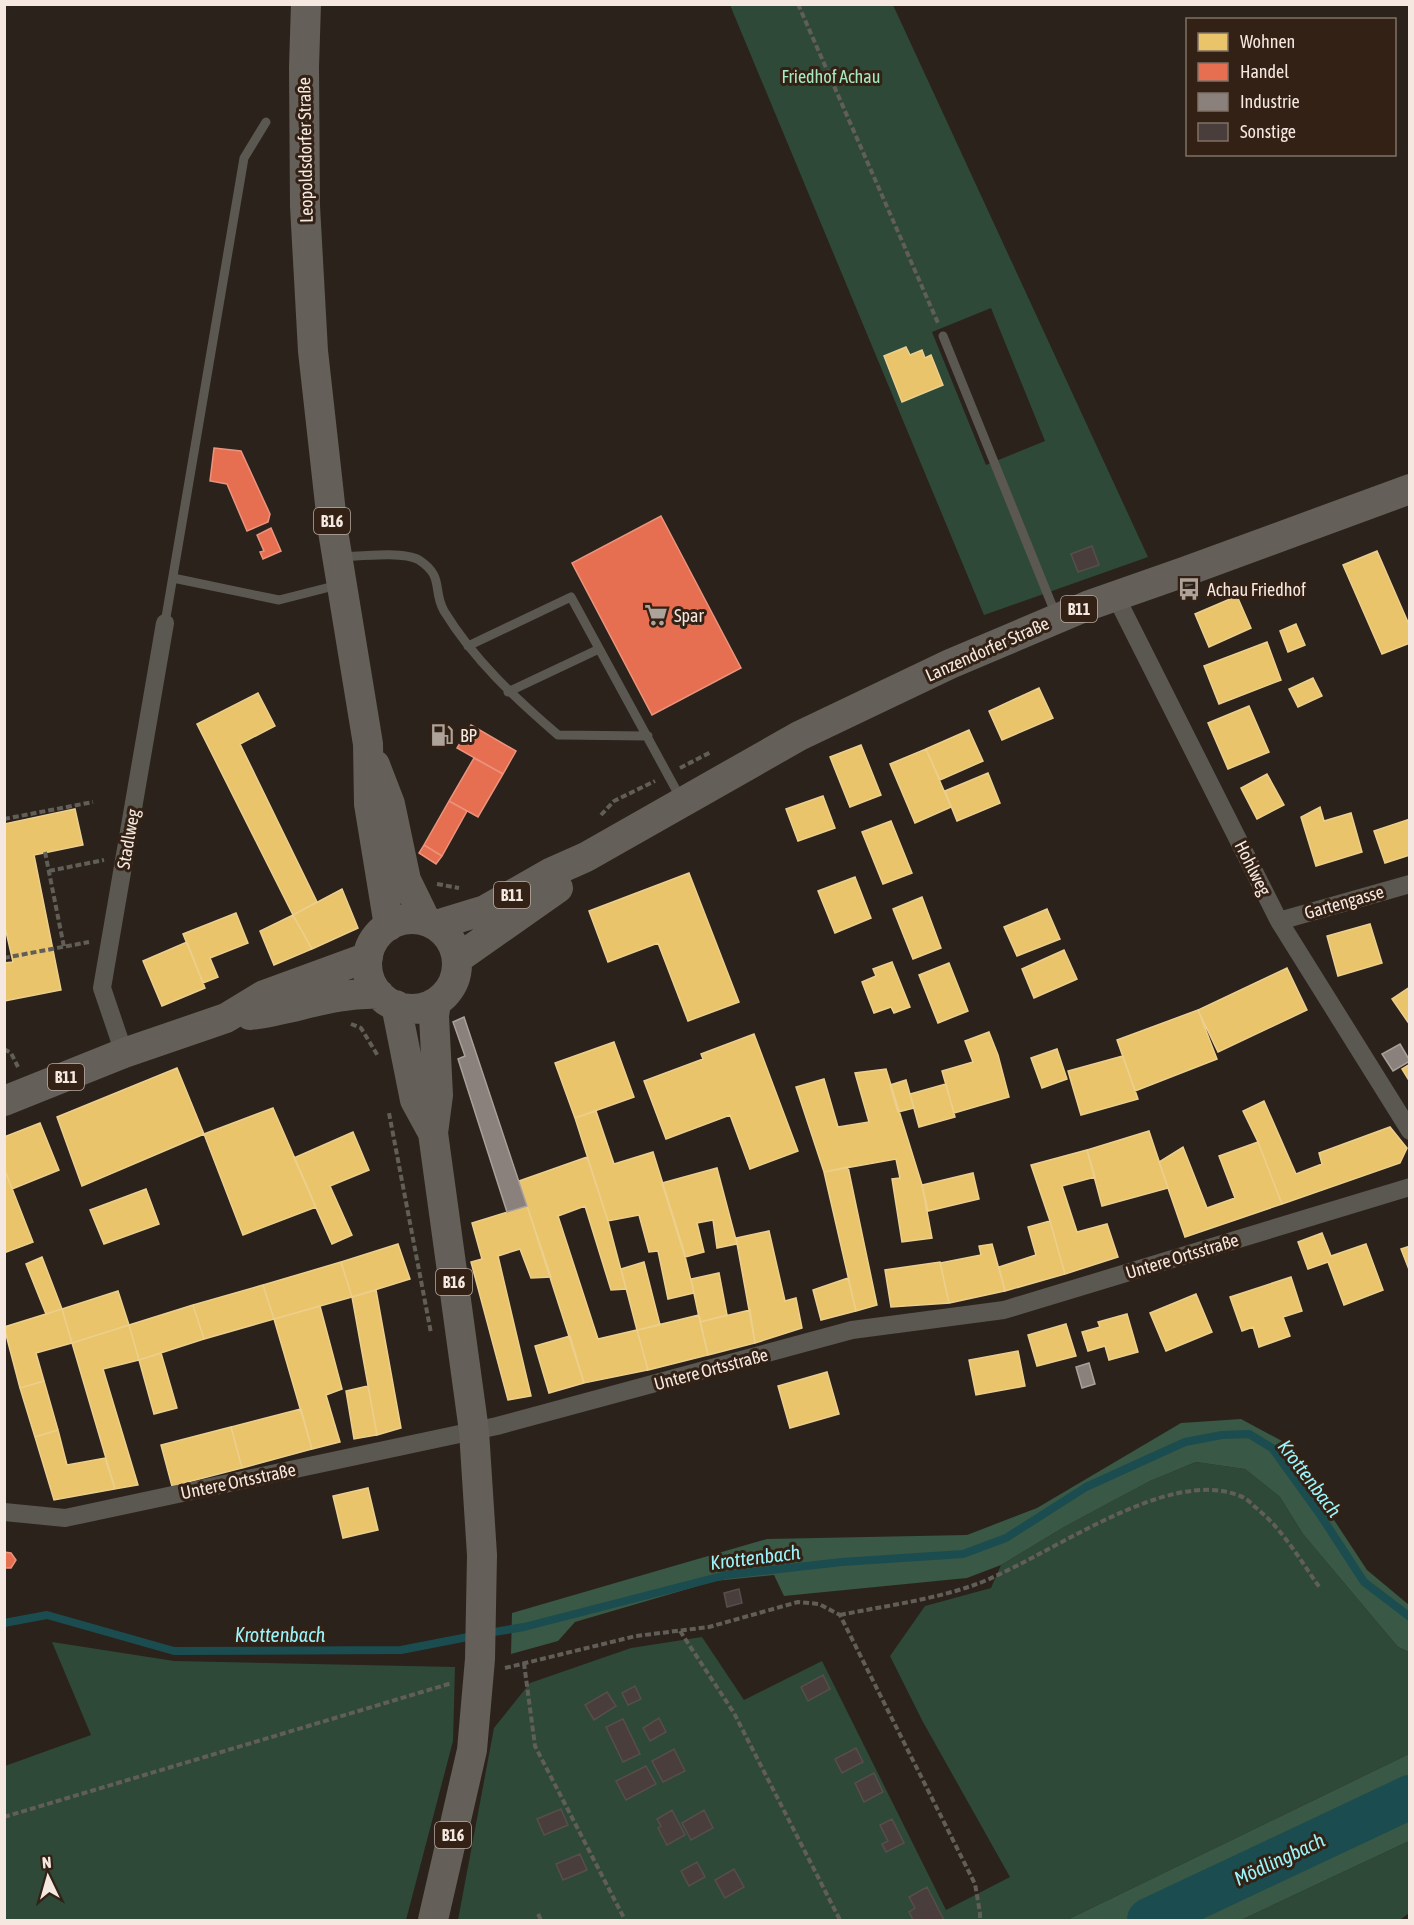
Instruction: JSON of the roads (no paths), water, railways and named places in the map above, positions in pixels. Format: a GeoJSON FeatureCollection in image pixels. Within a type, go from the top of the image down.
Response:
{"type":"FeatureCollection","features":[{"type":"Feature","properties":{"kind":"main road","name":"Leopoldsdorfer Straße"},"geometry":{"type":"LineString","coordinates":[[306,4],[305,206],[313,351],[340,571]]}},
{"type":"Feature","properties":{"kind":"main road","name":"Lanzendorfer Straße"},"geometry":{"type":"LineString","coordinates":[[586,857],[799,736],[950,664],[1057,617],[1410,489]]}},
{"type":"Feature","properties":{"kind":"main road","name":"B16"},"geometry":{"type":"LineString","coordinates":[[340,571],[368,744],[369,804],[388,926]]}},
{"type":"Feature","properties":{"kind":"main road","name":"B16"},"geometry":{"type":"LineString","coordinates":[[368,744],[390,804],[406,880],[431,923]]}},
{"type":"Feature","properties":{"kind":"main road","name":"B11"},"geometry":{"type":"LineString","coordinates":[[388,926],[407,919],[431,923],[485,910],[550,873],[586,857]]}},
{"type":"Feature","properties":{"kind":"main road","name":"B11"},"geometry":{"type":"LineString","coordinates":[[457,959],[558,887],[586,857]]}},
{"type":"Feature","properties":{"kind":"main road"},"geometry":{"type":"LineString","coordinates":[[431,923],[442,930],[453,943],[457,959],[453,984],[436,1002]]}},
{"type":"Feature","properties":{"kind":"main road"},"geometry":{"type":"LineString","coordinates":[[387,999],[374,987],[368,972],[368,957],[375,939],[388,926]]}},
{"type":"Feature","properties":{"kind":"main road","name":"B11"},"geometry":{"type":"LineString","coordinates":[[226,1018],[264,995],[368,957]]}},
{"type":"Feature","properties":{"kind":"main road","name":"B11"},"geometry":{"type":"LineString","coordinates":[[7,1092],[226,1018],[270,1012],[336,995],[387,999],[416,1008],[436,1002]]}},
{"type":"Feature","properties":{"kind":"main road","name":"B16"},"geometry":{"type":"LineString","coordinates":[[387,999],[415,1100],[433,1133]]}},
{"type":"Feature","properties":{"kind":"main road","name":"B16"},"geometry":{"type":"LineString","coordinates":[[433,1920],[472,1750],[480,1667],[483,1555],[474,1431],[433,1133],[438,1095],[434,1016],[436,1002]]}},
{"type":"Feature","properties":{"kind":"street","name":"Hohlweg"},"geometry":{"type":"LineString","coordinates":[[1115,596],[1279,921],[1410,1131]]}},
{"type":"Feature","properties":{"kind":"street","name":"Stadlweg"},"geometry":{"type":"LineString","coordinates":[[124,1053],[102,988],[165,623]]}},
{"type":"Feature","properties":{"kind":"street","name":"Gartengasse"},"geometry":{"type":"LineString","coordinates":[[1279,921],[1410,884]]}},
{"type":"Feature","properties":{"kind":"street","name":"Untere Ortsstraße"},"geometry":{"type":"LineString","coordinates":[[4,1512],[65,1518],[474,1431],[852,1330],[1004,1310],[1410,1187]]}},
{"type":"Feature","properties":{"kind":"lane"},"geometry":{"type":"LineString","coordinates":[[165,623],[244,158],[266,122]]}},
{"type":"Feature","properties":{"kind":"lane"},"geometry":{"type":"LineString","coordinates":[[943,336],[1057,617]]}},
{"type":"Feature","properties":{"kind":"lane"},"geometry":{"type":"LineString","coordinates":[[173,578],[279,600],[340,571],[396,555],[417,558],[435,573],[442,608],[468,646],[508,692],[558,735],[648,736]]}},
{"type":"Feature","properties":{"kind":"lane"},"geometry":{"type":"LineString","coordinates":[[468,646],[571,597],[682,802]]}},
{"type":"Feature","properties":{"kind":"lane"},"geometry":{"type":"LineString","coordinates":[[508,692],[599,649]]}},
{"type":"Feature","properties":{"kind":"waterway","name":"Krottenbach"},"geometry":{"type":"LineString","coordinates":[[488,1633],[524,1627],[726,1575],[842,1562],[963,1554],[1006,1538],[1086,1487],[1185,1442],[1222,1435],[1249,1434],[1272,1448],[1321,1516],[1364,1582],[1410,1617]]}},
{"type":"Feature","properties":{"kind":"waterway","name":"Krottenbach"},"geometry":{"type":"LineString","coordinates":[[4,1623],[47,1615],[174,1651],[401,1650],[473,1636]]}},
{"type":"Feature","properties":{"kind":"waterway","name":"Mödlingbach"},"geometry":{"type":"LineString","coordinates":[[1149,1920],[1410,1797]]}},
{"type":"Feature","properties":{"kind":"place","name":"Achau Friedhof"},"geometry":{"type":"Point","coordinates":[1189,589]}},
{"type":"Feature","properties":{"kind":"place","name":"Spar"},"geometry":{"type":"Point","coordinates":[656,615]}},
{"type":"Feature","properties":{"kind":"place","name":"BP"},"geometry":{"type":"Point","coordinates":[442,735]}},
{"type":"Feature","properties":{"kind":"park label","name":"Friedhof Achau"},"geometry":{"type":"Point","coordinates":[831,76]}}]}
